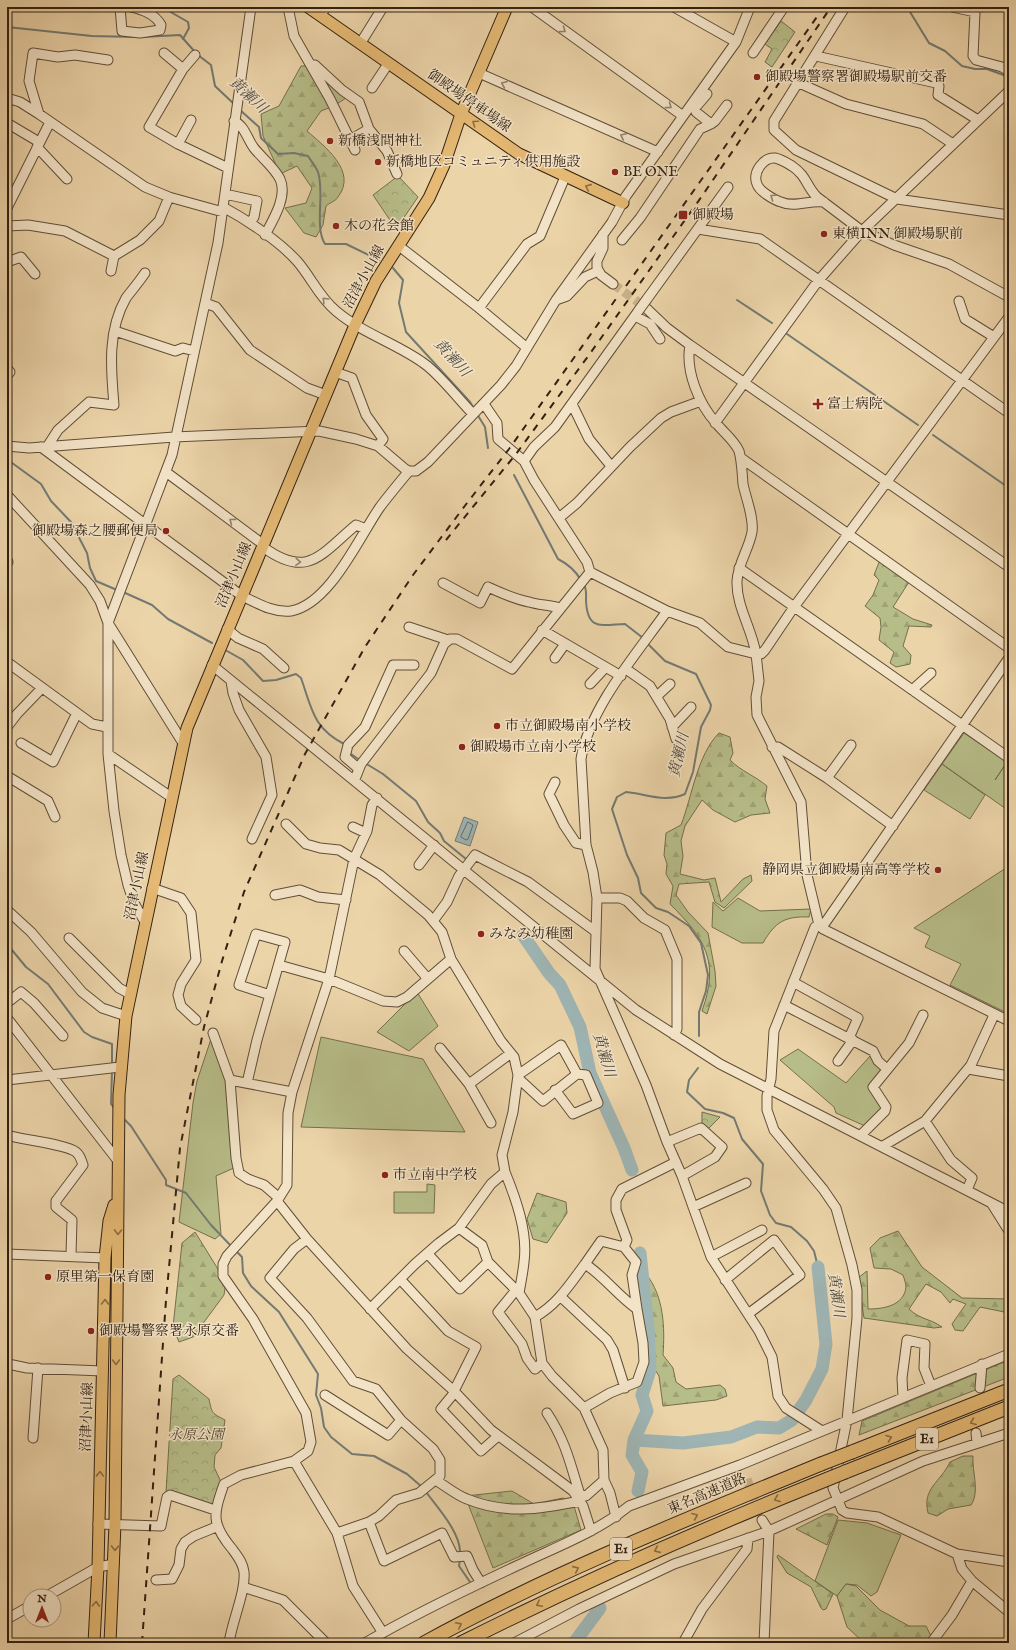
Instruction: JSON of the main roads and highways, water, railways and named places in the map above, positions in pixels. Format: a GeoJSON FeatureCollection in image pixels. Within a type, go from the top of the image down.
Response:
{"type":"FeatureCollection","features":[{"type":"Feature","properties":{"kind":"highway","name":"東名高速道路"},"geometry":{"type":"LineString","coordinates":[[424,1643],[567,1573],[669,1527],[821,1464],[1009,1390]]}},
{"type":"Feature","properties":{"kind":"highway","name":"E1"},"geometry":{"type":"LineString","coordinates":[[461,1643],[578,1585],[735,1516],[1009,1407]]}},
{"type":"Feature","properties":{"kind":"main road","name":"御殿場停車場線"},"geometry":{"type":"LineString","coordinates":[[308,7],[323,11],[360,44],[519,154],[565,177],[623,203]]}},
{"type":"Feature","properties":{"kind":"main road","name":"沼津小山線"},"geometry":{"type":"LineString","coordinates":[[110,1643],[115,1524],[117,1193],[120,1067],[130,994],[183,743],[187,728],[212,665],[355,325],[376,281],[429,198],[444,165],[461,114],[506,7]]}},
{"type":"Feature","properties":{"kind":"main road","name":"沼津小山線"},"geometry":{"type":"LineString","coordinates":[[94,1643],[98,1567],[105,1258],[109,1221],[117,1193]]}},
{"type":"Feature","properties":{"kind":"water"},"geometry":{"type":"Polygon","coordinates":[[[464,817],[478,822],[470,846],[455,841],[464,817]]]}},
{"type":"Feature","properties":{"kind":"waterway"},"geometry":{"type":"LineString","coordinates":[[162,7],[188,22],[189,28],[183,39]]}},
{"type":"Feature","properties":{"kind":"waterway"},"geometry":{"type":"LineString","coordinates":[[907,7],[929,43],[945,51],[962,66],[975,69],[987,69],[1009,77]]}},
{"type":"Feature","properties":{"kind":"waterway","name":"黄瀬川"},"geometry":{"type":"LineString","coordinates":[[7,27],[92,36],[137,37]]}},
{"type":"Feature","properties":{"kind":"waterway","name":"黄瀬川"},"geometry":{"type":"LineString","coordinates":[[142,37],[180,35],[195,52]]}},
{"type":"Feature","properties":{"kind":"waterway","name":"黄瀬川"},"geometry":{"type":"LineString","coordinates":[[198,55],[211,65],[215,86],[234,104]]}},
{"type":"Feature","properties":{"kind":"waterway","name":"黄瀬川"},"geometry":{"type":"LineString","coordinates":[[240,110],[259,127],[261,138],[278,154],[294,153],[308,156],[315,166],[320,180],[320,229],[325,244],[346,244],[379,260]]}},
{"type":"Feature","properties":{"kind":"waterway","name":"黄瀬川"},"geometry":{"type":"LineString","coordinates":[[393,268],[403,280],[399,303],[406,332],[470,402],[475,410]]}},
{"type":"Feature","properties":{"kind":"waterway"},"geometry":{"type":"LineString","coordinates":[[737,300],[772,323]]}},
{"type":"Feature","properties":{"kind":"waterway"},"geometry":{"type":"LineString","coordinates":[[787,334],[918,425]]}},
{"type":"Feature","properties":{"kind":"waterway","name":"黄瀬川"},"geometry":{"type":"LineString","coordinates":[[477,414],[485,427],[488,448]]}},
{"type":"Feature","properties":{"kind":"waterway"},"geometry":{"type":"LineString","coordinates":[[933,435],[1009,488]]}},
{"type":"Feature","properties":{"kind":"waterway"},"geometry":{"type":"LineString","coordinates":[[8,460],[41,484],[51,501],[71,522],[87,553],[90,568],[96,581],[117,590]]}},
{"type":"Feature","properties":{"kind":"waterway","name":"黄瀬川"},"geometry":{"type":"LineString","coordinates":[[514,475],[558,559],[571,568],[581,580]]}},
{"type":"Feature","properties":{"kind":"waterway","name":"黄瀬川"},"geometry":{"type":"LineString","coordinates":[[584,585],[586,591],[587,610],[592,621],[602,625],[625,624],[643,638]]}},
{"type":"Feature","properties":{"kind":"waterway"},"geometry":{"type":"LineString","coordinates":[[123,592],[152,605],[168,619],[212,643]]}},
{"type":"Feature","properties":{"kind":"waterway","name":"黄瀬川"},"geometry":{"type":"LineString","coordinates":[[647,643],[665,661],[696,674],[711,705],[710,710],[701,727],[693,772],[685,794],[678,797],[663,798],[626,792],[617,797],[612,809],[627,855],[638,878],[641,893],[656,908],[668,912],[689,926],[701,943],[708,975],[706,991],[699,1012],[699,1036]]}},
{"type":"Feature","properties":{"kind":"waterway"},"geometry":{"type":"LineString","coordinates":[[227,651],[243,660],[263,681],[276,680],[296,674],[301,678],[315,717],[326,731],[344,744]]}},
{"type":"Feature","properties":{"kind":"waterway"},"geometry":{"type":"LineString","coordinates":[[351,754],[361,761]]}},
{"type":"Feature","properties":{"kind":"waterway"},"geometry":{"type":"LineString","coordinates":[[365,763],[383,774],[416,801],[428,822],[440,833],[444,841],[466,859]]}},
{"type":"Feature","properties":{"kind":"waterway","name":"黄瀬川"},"geometry":{"type":"LineString","coordinates":[[523,935],[549,973],[560,985],[580,1027],[590,1073],[624,1148],[632,1170]]}},
{"type":"Feature","properties":{"kind":"waterway"},"geometry":{"type":"LineString","coordinates":[[7,944],[26,967],[48,984],[84,1032],[92,1037],[112,1044],[112,1064]]}},
{"type":"Feature","properties":{"kind":"waterway","name":"黄瀬川"},"geometry":{"type":"LineString","coordinates":[[698,1068],[689,1080],[687,1092],[705,1109],[723,1113],[734,1118],[742,1139],[763,1164],[761,1191],[770,1215],[776,1223],[791,1227],[807,1241],[814,1251],[818,1267]]}},
{"type":"Feature","properties":{"kind":"waterway"},"geometry":{"type":"LineString","coordinates":[[112,1071],[111,1104],[115,1109]]}},
{"type":"Feature","properties":{"kind":"waterway"},"geometry":{"type":"LineString","coordinates":[[123,1118],[131,1126],[166,1180],[166,1185],[186,1193],[211,1225],[232,1247]]}},
{"type":"Feature","properties":{"kind":"waterway"},"geometry":{"type":"LineString","coordinates":[[235,1250],[242,1257],[243,1273],[251,1286],[279,1312],[318,1374],[316,1395],[321,1408],[324,1427],[331,1437],[352,1454],[374,1456],[407,1474],[422,1487]]}},
{"type":"Feature","properties":{"kind":"waterway","name":"黄瀬川"},"geometry":{"type":"LineString","coordinates":[[638,1491],[642,1472],[632,1455],[634,1440],[647,1411],[642,1395],[650,1370],[648,1328],[640,1253]]}},
{"type":"Feature","properties":{"kind":"waterway","name":"黄瀬川"},"geometry":{"type":"LineString","coordinates":[[634,1440],[683,1443],[731,1437],[757,1427],[779,1428],[792,1420],[806,1400],[822,1369],[826,1344],[818,1267]]}},
{"type":"Feature","properties":{"kind":"waterway"},"geometry":{"type":"LineString","coordinates":[[426,1492],[453,1529],[457,1537],[460,1553]]}},
{"type":"Feature","properties":{"kind":"waterway"},"geometry":{"type":"LineString","coordinates":[[460,1559],[459,1566],[470,1582]]}},
{"type":"Feature","properties":{"kind":"waterway","name":"黄瀬川"},"geometry":{"type":"LineString","coordinates":[[574,1643],[600,1608]]}},
{"type":"Feature","properties":{"kind":"tunnel"},"geometry":{"type":"LineString","coordinates":[[613,284],[645,307]]}},
{"type":"Feature","properties":{"kind":"tunnel"},"geometry":{"type":"LineString","coordinates":[[747,1479],[762,1520]]}},
{"type":"Feature","properties":{"kind":"railway"},"geometry":{"type":"LineString","coordinates":[[626,286],[824,7]]}},
{"type":"Feature","properties":{"kind":"railway"},"geometry":{"type":"LineString","coordinates":[[446,540],[516,454],[589,355],[702,196],[831,7]]}},
{"type":"Feature","properties":{"kind":"railway"},"geometry":{"type":"LineString","coordinates":[[142,1643],[166,1300],[180,1148],[204,1027],[222,961],[244,892],[305,754],[365,647],[413,575],[509,449],[618,296]]}},
{"type":"Feature","properties":{"kind":"place","name":"御殿場警察署御殿場駅前交番"},"geometry":{"type":"Point","coordinates":[757,77]}},
{"type":"Feature","properties":{"kind":"place","name":"新橋浅間神社"},"geometry":{"type":"Point","coordinates":[330,141]}},
{"type":"Feature","properties":{"kind":"place","name":"新橋地区コミュニティ供用施設"},"geometry":{"type":"Point","coordinates":[378,162]}},
{"type":"Feature","properties":{"kind":"place","name":"BE ONE"},"geometry":{"type":"Point","coordinates":[615,172]}},
{"type":"Feature","properties":{"kind":"place","name":"御殿場"},"geometry":{"type":"Point","coordinates":[683,215]}},
{"type":"Feature","properties":{"kind":"place","name":"木の花会館"},"geometry":{"type":"Point","coordinates":[336,226]}},
{"type":"Feature","properties":{"kind":"place","name":"東横INN 御殿場駅前"},"geometry":{"type":"Point","coordinates":[824,234]}},
{"type":"Feature","properties":{"kind":"place","name":"富士病院"},"geometry":{"type":"Point","coordinates":[818,404]}},
{"type":"Feature","properties":{"kind":"place","name":"御殿場森之腰郵便局"},"geometry":{"type":"Point","coordinates":[166,531]}},
{"type":"Feature","properties":{"kind":"place","name":"市立御殿場南小学校"},"geometry":{"type":"Point","coordinates":[497,726]}},
{"type":"Feature","properties":{"kind":"place","name":"御殿場市立南小学校"},"geometry":{"type":"Point","coordinates":[462,747]}},
{"type":"Feature","properties":{"kind":"place","name":"静岡県立御殿場南高等学校"},"geometry":{"type":"Point","coordinates":[938,870]}},
{"type":"Feature","properties":{"kind":"place","name":"みなみ幼稚園"},"geometry":{"type":"Point","coordinates":[481,934]}},
{"type":"Feature","properties":{"kind":"place","name":"市立南中学校"},"geometry":{"type":"Point","coordinates":[385,1175]}},
{"type":"Feature","properties":{"kind":"place","name":"原里第一保育園"},"geometry":{"type":"Point","coordinates":[48,1277]}},
{"type":"Feature","properties":{"kind":"place","name":"御殿場警察署永原交番"},"geometry":{"type":"Point","coordinates":[91,1331]}},
{"type":"Feature","properties":{"kind":"park label","name":"永原公園"},"geometry":{"type":"Point","coordinates":[196,1435]}}]}
